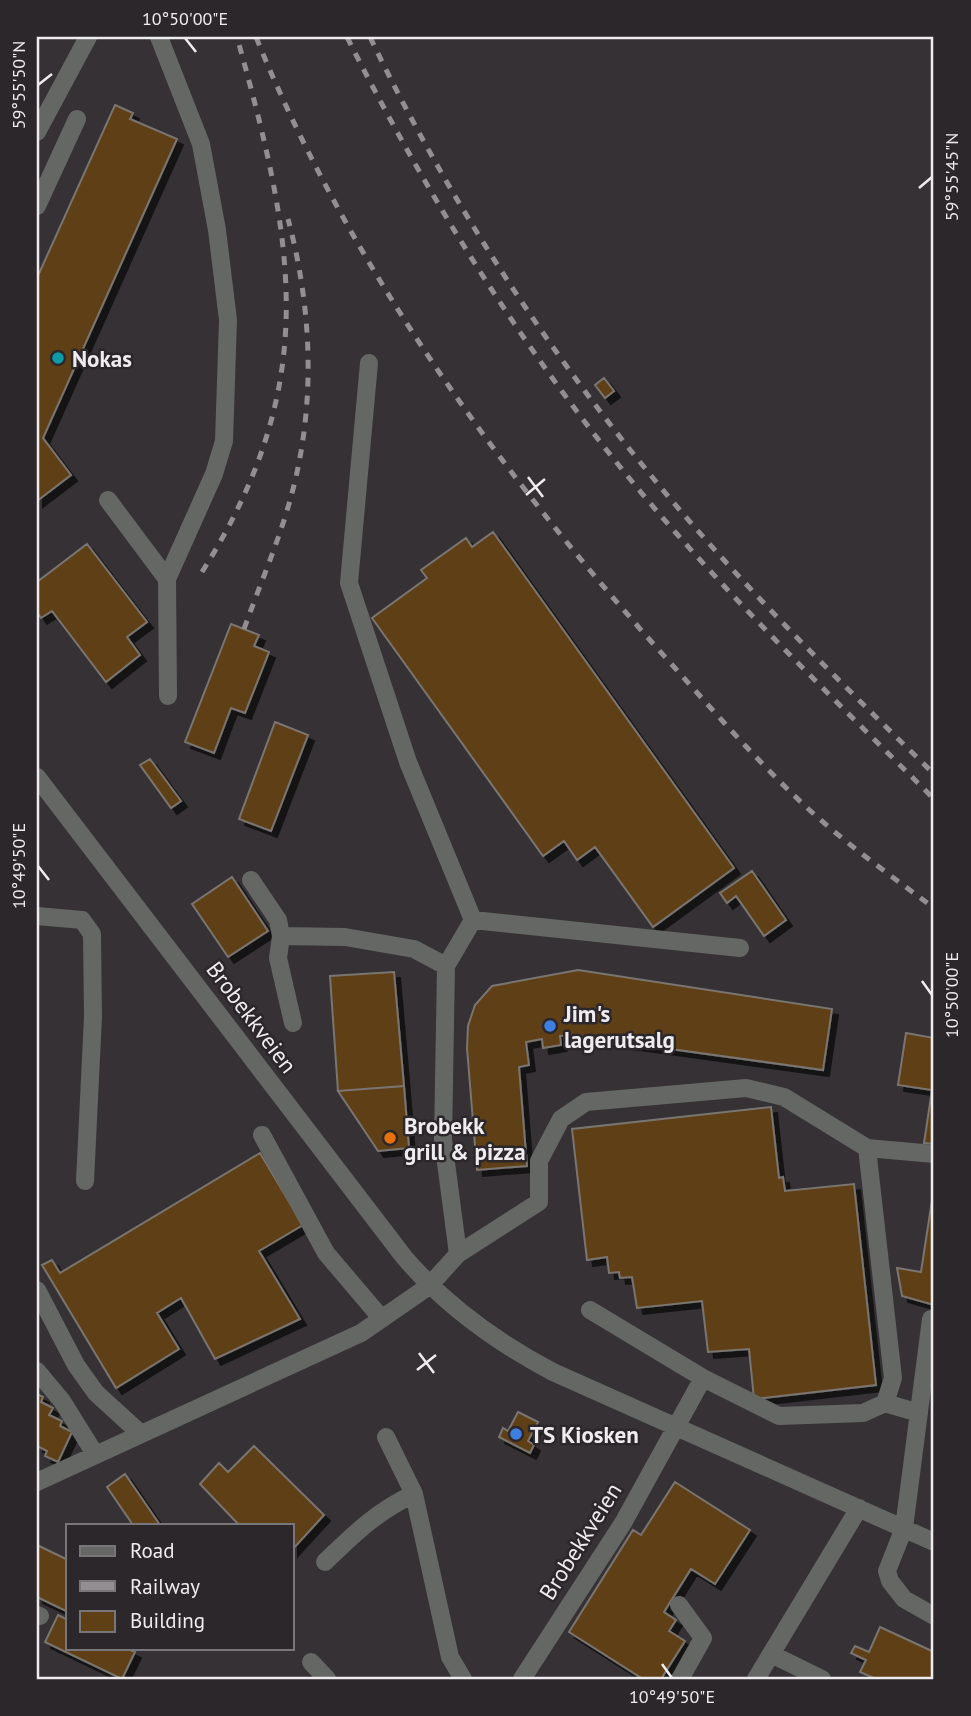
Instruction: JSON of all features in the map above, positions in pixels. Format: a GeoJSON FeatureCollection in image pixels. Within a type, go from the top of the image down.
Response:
{"type":"FeatureCollection","features":[{"type":"Feature","properties":{"kind":"street"},"geometry":{"type":"LineString","coordinates":[[37,132],[88,37]]}},
{"type":"Feature","properties":{"kind":"street"},"geometry":{"type":"LineString","coordinates":[[159,37],[201,145],[217,229],[228,320],[224,441],[214,474],[167,579],[168,696]]}},
{"type":"Feature","properties":{"kind":"street"},"geometry":{"type":"LineString","coordinates":[[37,206],[78,118]]}},
{"type":"Feature","properties":{"kind":"street"},"geometry":{"type":"LineString","coordinates":[[369,363],[349,583],[408,762],[473,920]]}},
{"type":"Feature","properties":{"kind":"street"},"geometry":{"type":"LineString","coordinates":[[107,500],[167,579]]}},
{"type":"Feature","properties":{"kind":"street","name":"Brobekkveien"},"geometry":{"type":"LineString","coordinates":[[37,777],[396,1246],[429,1286],[468,1320],[529,1359],[934,1542]]}},
{"type":"Feature","properties":{"kind":"street"},"geometry":{"type":"LineString","coordinates":[[251,880],[278,920],[281,936],[278,958],[293,1023]]}},
{"type":"Feature","properties":{"kind":"street"},"geometry":{"type":"LineString","coordinates":[[37,916],[82,920],[92,934],[93,1017],[85,1181]]}},
{"type":"Feature","properties":{"kind":"street"},"geometry":{"type":"LineString","coordinates":[[473,920],[740,948]]}},
{"type":"Feature","properties":{"kind":"street"},"geometry":{"type":"LineString","coordinates":[[458,1254],[443,1140],[446,966],[473,920]]}},
{"type":"Feature","properties":{"kind":"street"},"geometry":{"type":"LineString","coordinates":[[281,936],[345,937],[414,949],[446,966]]}},
{"type":"Feature","properties":{"kind":"street"},"geometry":{"type":"LineString","coordinates":[[37,1482],[332,1349],[382,1319],[429,1286],[458,1254],[539,1202],[539,1161],[561,1119],[586,1102],[746,1088],[783,1097],[867,1148],[934,1154]]}},
{"type":"Feature","properties":{"kind":"street"},"geometry":{"type":"LineString","coordinates":[[261,1135],[326,1253],[382,1319]]}},
{"type":"Feature","properties":{"kind":"street"},"geometry":{"type":"LineString","coordinates":[[867,1148],[893,1378],[885,1403]]}},
{"type":"Feature","properties":{"kind":"street"},"geometry":{"type":"LineString","coordinates":[[37,1290],[76,1365],[96,1393],[141,1434]]}},
{"type":"Feature","properties":{"kind":"street"},"geometry":{"type":"LineString","coordinates":[[590,1310],[703,1378],[779,1416],[863,1413],[885,1403],[919,1413]]}},
{"type":"Feature","properties":{"kind":"street"},"geometry":{"type":"LineString","coordinates":[[930,1319],[904,1528],[890,1562],[890,1581],[904,1599],[934,1616]]}},
{"type":"Feature","properties":{"kind":"street"},"geometry":{"type":"LineString","coordinates":[[37,1371],[62,1401],[95,1454]]}},
{"type":"Feature","properties":{"kind":"street"},"geometry":{"type":"LineString","coordinates":[[677,1426],[703,1378]]}},
{"type":"Feature","properties":{"kind":"street","name":"Brobekkveien"},"geometry":{"type":"LineString","coordinates":[[522,1679],[622,1523],[677,1426]]}},
{"type":"Feature","properties":{"kind":"street"},"geometry":{"type":"LineString","coordinates":[[386,1437],[414,1494],[450,1657],[464,1679]]}},
{"type":"Feature","properties":{"kind":"street"},"geometry":{"type":"LineString","coordinates":[[325,1562],[365,1522],[387,1506],[414,1494]]}},
{"type":"Feature","properties":{"kind":"street"},"geometry":{"type":"LineString","coordinates":[[757,1679],[859,1508]]}},
{"type":"Feature","properties":{"kind":"street"},"geometry":{"type":"LineString","coordinates":[[679,1605],[703,1638],[680,1679]]}},
{"type":"Feature","properties":{"kind":"street"},"geometry":{"type":"LineString","coordinates":[[771,1654],[822,1679]]}},
{"type":"Feature","properties":{"kind":"street"},"geometry":{"type":"LineString","coordinates":[[311,1662],[327,1679]]}},
{"type":"Feature","properties":{"kind":"building","name":"Nokas"},"geometry":{"type":"Polygon","coordinates":[[[115,105],[133,113],[130,119],[177,139],[43,438],[71,475],[37,501],[37,278],[115,105]]]}},
{"type":"Feature","properties":{"kind":"building"},"geometry":{"type":"Polygon","coordinates":[[[604,378],[614,391],[605,398],[595,385],[604,378]]]}},
{"type":"Feature","properties":{"kind":"building"},"geometry":{"type":"Polygon","coordinates":[[[493,532],[734,868],[653,927],[595,847],[577,860],[564,841],[543,856],[372,618],[427,578],[421,570],[466,538],[472,547],[493,532]]]}},
{"type":"Feature","properties":{"kind":"building"},"geometry":{"type":"Polygon","coordinates":[[[87,544],[147,622],[127,637],[140,655],[106,682],[52,611],[41,618],[37,612],[37,582],[87,544]]]}},
{"type":"Feature","properties":{"kind":"building"},"geometry":{"type":"Polygon","coordinates":[[[231,624],[259,635],[254,646],[269,652],[245,713],[231,708],[214,753],[185,742],[231,624]]]}},
{"type":"Feature","properties":{"kind":"building"},"geometry":{"type":"Polygon","coordinates":[[[275,722],[308,735],[271,831],[239,819],[275,722]]]}},
{"type":"Feature","properties":{"kind":"building"},"geometry":{"type":"Polygon","coordinates":[[[150,759],[181,801],[171,808],[140,765],[150,759]]]}},
{"type":"Feature","properties":{"kind":"building"},"geometry":{"type":"Polygon","coordinates":[[[752,871],[786,920],[764,936],[736,896],[727,903],[720,893],[752,871]]]}},
{"type":"Feature","properties":{"kind":"building"},"geometry":{"type":"Polygon","coordinates":[[[232,877],[268,931],[228,957],[192,904],[232,877]]]}},
{"type":"Feature","properties":{"kind":"building"},"geometry":{"type":"Polygon","coordinates":[[[578,970],[832,1009],[823,1070],[569,1035],[560,1036],[561,1045],[543,1048],[542,1039],[526,1042],[529,1065],[519,1067],[527,1166],[477,1170],[467,1048],[468,1026],[475,1005],[492,986],[578,970]]]}},
{"type":"Feature","properties":{"kind":"building"},"geometry":{"type":"Polygon","coordinates":[[[394,972],[404,1086],[338,1091],[330,976],[394,972]]]}},
{"type":"Feature","properties":{"kind":"building"},"geometry":{"type":"Polygon","coordinates":[[[906,1033],[934,1038],[934,1144],[924,1143],[932,1090],[898,1085],[906,1033]]]}},
{"type":"Feature","properties":{"kind":"building"},"geometry":{"type":"Polygon","coordinates":[[[404,1086],[409,1148],[378,1151],[338,1091],[404,1086]]]}},
{"type":"Feature","properties":{"kind":"building"},"geometry":{"type":"Polygon","coordinates":[[[771,1107],[779,1178],[783,1177],[785,1191],[854,1184],[876,1385],[754,1399],[749,1349],[708,1352],[702,1301],[637,1308],[632,1277],[620,1278],[619,1272],[609,1273],[607,1257],[587,1260],[572,1129],[771,1107]]]}},
{"type":"Feature","properties":{"kind":"building"},"geometry":{"type":"Polygon","coordinates":[[[260,1153],[303,1225],[259,1251],[300,1319],[215,1359],[181,1298],[157,1313],[179,1349],[116,1388],[42,1265],[52,1260],[60,1273],[260,1153]]]}},
{"type":"Feature","properties":{"kind":"building"},"geometry":{"type":"Polygon","coordinates":[[[934,1187],[934,1305],[902,1296],[897,1268],[921,1272],[934,1187]]]}},
{"type":"Feature","properties":{"kind":"building"},"geometry":{"type":"Polygon","coordinates":[[[37,1394],[43,1397],[41,1402],[53,1408],[49,1415],[62,1421],[60,1426],[72,1432],[58,1462],[45,1456],[47,1451],[37,1446],[37,1394]]]}},
{"type":"Feature","properties":{"kind":"building","name":"TS Kiosken"},"geometry":{"type":"Polygon","coordinates":[[[518,1412],[538,1422],[528,1441],[534,1445],[530,1453],[499,1437],[503,1428],[508,1431],[518,1412]]]}},
{"type":"Feature","properties":{"kind":"building"},"geometry":{"type":"Polygon","coordinates":[[[254,1446],[324,1515],[294,1548],[294,1524],[238,1524],[200,1484],[219,1463],[228,1472],[254,1446]]]}},
{"type":"Feature","properties":{"kind":"building"},"geometry":{"type":"Polygon","coordinates":[[[125,1474],[159,1524],[132,1524],[107,1487],[125,1474]]]}},
{"type":"Feature","properties":{"kind":"building"},"geometry":{"type":"Polygon","coordinates":[[[675,1482],[750,1530],[715,1584],[691,1569],[664,1612],[676,1620],[669,1631],[685,1641],[661,1679],[643,1679],[569,1632],[633,1530],[641,1535],[675,1482]]]}},
{"type":"Feature","properties":{"kind":"building"},"geometry":{"type":"Polygon","coordinates":[[[37,1545],[66,1559],[66,1611],[37,1597],[37,1545]]]}},
{"type":"Feature","properties":{"kind":"building"},"geometry":{"type":"Polygon","coordinates":[[[58,1615],[66,1619],[66,1650],[135,1652],[122,1679],[45,1642],[58,1615]]]}},
{"type":"Feature","properties":{"kind":"building"},"geometry":{"type":"Polygon","coordinates":[[[880,1627],[934,1652],[934,1679],[876,1679],[860,1672],[866,1660],[851,1653],[855,1646],[869,1652],[880,1627]]]}},
{"type":"Feature","properties":{"kind":"railway"},"geometry":{"type":"LineString","coordinates":[[202,572],[241,503],[267,437],[281,373],[286,310],[283,246],[273,180],[237,37]]}},
{"type":"Feature","properties":{"kind":"railway"},"geometry":{"type":"LineString","coordinates":[[256,37],[293,121],[381,282],[430,359],[539,508],[657,648],[764,766],[833,831],[934,908]]}},
{"type":"Feature","properties":{"kind":"railway"},"geometry":{"type":"LineString","coordinates":[[347,37],[418,169],[456,233],[538,358],[582,418],[707,568],[934,799]]}},
{"type":"Feature","properties":{"kind":"railway"},"geometry":{"type":"LineString","coordinates":[[370,37],[399,96],[463,210],[572,374],[653,478],[754,593],[934,774]]}},
{"type":"Feature","properties":{"kind":"railway"},"geometry":{"type":"LineString","coordinates":[[244,629],[287,510],[300,459],[305,425],[308,390],[306,321],[288,219]]}},
{"type":"Feature","properties":{"kind":"place","name":"Nokas"},"geometry":{"type":"Point","coordinates":[58,358]}},
{"type":"Feature","properties":{"kind":"place","name":"Jim's lagerutsalg"},"geometry":{"type":"Point","coordinates":[550,1026]}},
{"type":"Feature","properties":{"kind":"place","name":"Brobekk grill & pizza"},"geometry":{"type":"Point","coordinates":[390,1138]}},
{"type":"Feature","properties":{"kind":"place","name":"TS Kiosken"},"geometry":{"type":"Point","coordinates":[516,1434]}}]}
